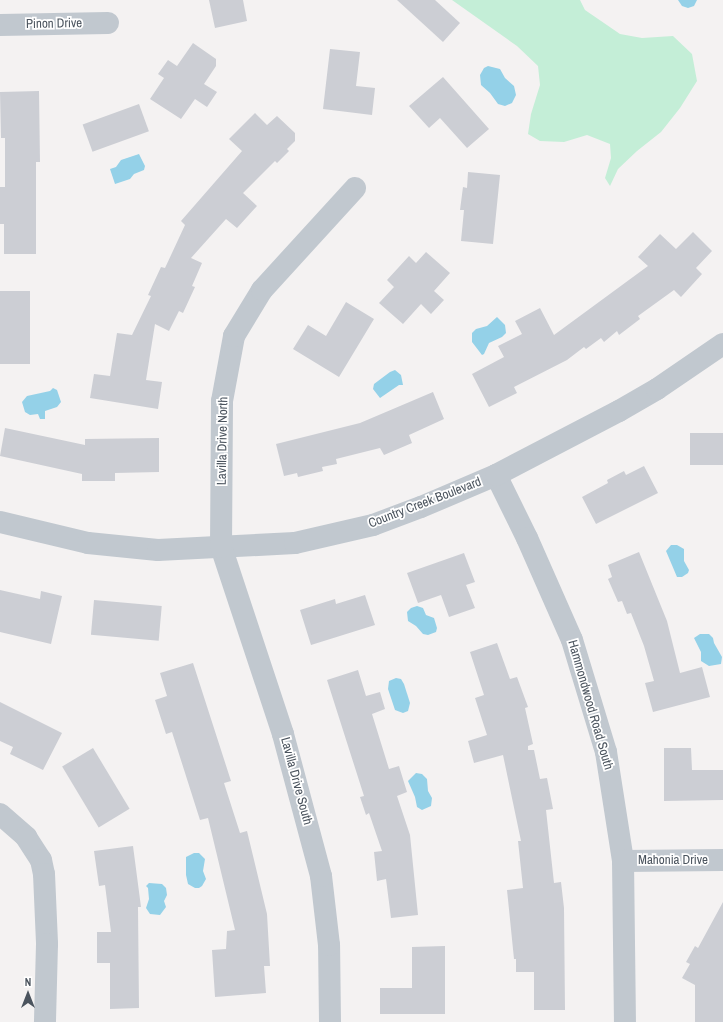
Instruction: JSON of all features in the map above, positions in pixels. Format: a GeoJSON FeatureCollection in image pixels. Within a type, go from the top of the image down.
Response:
{"type":"FeatureCollection","features":[{"type":"Feature","properties":{"kind":"street","name":"Pinon Drive"},"geometry":{"type":"LineString","coordinates":[[0,25],[108,23]]}},
{"type":"Feature","properties":{"kind":"street","name":"Lavilla Drive North"},"geometry":{"type":"LineString","coordinates":[[221,547],[222,401],[234,336],[262,290],[355,188]]}},
{"type":"Feature","properties":{"kind":"street","name":"Country Creek Boulevard"},"geometry":{"type":"LineString","coordinates":[[0,522],[67,539],[132,549],[158,550],[295,544],[373,525],[496,475],[645,397],[723,344]]}},
{"type":"Feature","properties":{"kind":"street","name":"Hammondwood Road South"},"geometry":{"type":"LineString","coordinates":[[496,475],[527,538],[572,640],[606,752],[623,860],[625,1022]]}},
{"type":"Feature","properties":{"kind":"street","name":"Lavilla Drive South"},"geometry":{"type":"LineString","coordinates":[[221,547],[283,734],[321,876],[329,946],[330,1022]]}},
{"type":"Feature","properties":{"kind":"street"},"geometry":{"type":"LineString","coordinates":[[0,814],[26,836],[41,860],[44,874],[48,944],[45,1022]]}},
{"type":"Feature","properties":{"kind":"street","name":"Mahonia Drive"},"geometry":{"type":"LineString","coordinates":[[623,860],[723,860]]}},
{"type":"Feature","properties":{"kind":"green space"},"geometry":{"type":"Polygon","coordinates":[[[452,0],[580,0],[585,10],[620,34],[642,38],[673,36],[692,54],[697,81],[680,108],[661,132],[637,151],[618,169],[610,186],[605,178],[611,158],[610,144],[587,135],[564,142],[540,141],[528,134],[531,114],[540,85],[538,66],[517,46],[452,0]]]}},
{"type":"Feature","properties":{"kind":"water"},"geometry":{"type":"Polygon","coordinates":[[[678,0],[697,0],[694,6],[688,8],[682,6],[678,0]]]}},
{"type":"Feature","properties":{"kind":"water"},"geometry":{"type":"Polygon","coordinates":[[[488,66],[500,69],[505,78],[514,86],[516,95],[512,103],[505,106],[498,104],[490,93],[481,85],[480,75],[484,68],[488,66]]]}},
{"type":"Feature","properties":{"kind":"water"},"geometry":{"type":"Polygon","coordinates":[[[139,154],[145,166],[144,170],[134,174],[130,179],[115,184],[110,169],[116,167],[121,160],[139,154]]]}},
{"type":"Feature","properties":{"kind":"water"},"geometry":{"type":"Polygon","coordinates":[[[497,317],[505,325],[506,333],[502,337],[489,343],[484,354],[482,355],[472,342],[472,333],[476,329],[487,326],[497,317]]]}},
{"type":"Feature","properties":{"kind":"water"},"geometry":{"type":"Polygon","coordinates":[[[395,370],[401,375],[403,385],[399,385],[380,398],[373,389],[374,384],[395,370]]]}},
{"type":"Feature","properties":{"kind":"water"},"geometry":{"type":"Polygon","coordinates":[[[53,388],[57,390],[61,402],[57,407],[45,411],[45,419],[40,419],[38,414],[30,415],[25,412],[22,402],[27,396],[50,391],[53,388]]]}},
{"type":"Feature","properties":{"kind":"water"},"geometry":{"type":"Polygon","coordinates":[[[671,545],[677,545],[684,549],[684,561],[689,570],[688,573],[682,577],[677,577],[666,551],[671,545]]]}},
{"type":"Feature","properties":{"kind":"water"},"geometry":{"type":"Polygon","coordinates":[[[417,606],[423,608],[426,615],[434,618],[437,628],[436,632],[428,635],[423,634],[416,626],[408,621],[407,612],[411,608],[417,606]]]}},
{"type":"Feature","properties":{"kind":"water"},"geometry":{"type":"Polygon","coordinates":[[[700,634],[709,634],[713,638],[714,643],[722,657],[721,664],[709,666],[701,661],[701,652],[694,638],[700,634]]]}},
{"type":"Feature","properties":{"kind":"water"},"geometry":{"type":"Polygon","coordinates":[[[396,678],[401,679],[404,684],[410,703],[408,711],[403,713],[395,710],[388,689],[389,681],[396,678]]]}},
{"type":"Feature","properties":{"kind":"water"},"geometry":{"type":"Polygon","coordinates":[[[416,773],[422,774],[427,779],[428,791],[432,798],[431,806],[422,810],[417,807],[415,797],[408,781],[416,773]]]}},
{"type":"Feature","properties":{"kind":"water"},"geometry":{"type":"Polygon","coordinates":[[[194,853],[199,853],[205,859],[203,871],[206,879],[199,888],[195,888],[188,884],[186,875],[186,857],[194,853]]]}},
{"type":"Feature","properties":{"kind":"water"},"geometry":{"type":"Polygon","coordinates":[[[149,883],[162,884],[166,888],[167,895],[164,901],[166,907],[160,915],[150,914],[146,908],[149,899],[148,888],[146,886],[149,883]]]}},
{"type":"Feature","properties":{"kind":"building"},"geometry":{"type":"Polygon","coordinates":[[[209,0],[243,0],[247,21],[215,28],[209,0]]]}},
{"type":"Feature","properties":{"kind":"building"},"geometry":{"type":"Polygon","coordinates":[[[397,0],[435,0],[460,23],[443,42],[397,0]]]}},
{"type":"Feature","properties":{"kind":"building"},"geometry":{"type":"Polygon","coordinates":[[[193,43],[216,59],[216,66],[204,84],[217,92],[207,107],[195,99],[181,119],[150,99],[164,78],[158,74],[168,60],[177,66],[193,43]]]}},
{"type":"Feature","properties":{"kind":"building"},"geometry":{"type":"Polygon","coordinates":[[[330,49],[360,52],[356,86],[375,88],[372,115],[323,109],[330,49]]]}},
{"type":"Feature","properties":{"kind":"building"},"geometry":{"type":"Polygon","coordinates":[[[443,77],[489,129],[467,148],[440,118],[429,128],[409,106],[443,77]]]}},
{"type":"Feature","properties":{"kind":"building"},"geometry":{"type":"Polygon","coordinates":[[[39,91],[40,162],[36,162],[36,254],[4,254],[4,224],[0,224],[0,187],[5,187],[5,138],[1,138],[0,92],[39,91]]]}},
{"type":"Feature","properties":{"kind":"building"},"geometry":{"type":"Polygon","coordinates":[[[139,104],[149,131],[93,152],[83,125],[139,104]]]}},
{"type":"Feature","properties":{"kind":"building"},"geometry":{"type":"Polygon","coordinates":[[[255,113],[267,125],[277,116],[295,133],[295,141],[287,149],[289,151],[277,163],[275,161],[243,193],[257,206],[237,228],[226,219],[191,258],[202,263],[192,286],[195,287],[183,313],[179,311],[169,331],[155,324],[146,380],[162,382],[158,409],[90,398],[94,374],[110,376],[117,333],[132,335],[151,296],[148,295],[161,267],[165,268],[185,225],[181,221],[242,151],[229,139],[255,113]]]}},
{"type":"Feature","properties":{"kind":"building"},"geometry":{"type":"Polygon","coordinates":[[[468,172],[500,175],[493,244],[461,241],[464,210],[460,210],[463,187],[467,188],[468,172]]]}},
{"type":"Feature","properties":{"kind":"building"},"geometry":{"type":"Polygon","coordinates":[[[693,232],[712,251],[696,268],[702,274],[681,297],[674,290],[638,316],[640,319],[619,335],[617,331],[604,342],[601,338],[586,349],[584,347],[567,360],[514,387],[517,393],[489,407],[472,374],[504,357],[498,346],[522,334],[515,321],[540,308],[554,335],[648,266],[638,257],[660,234],[676,249],[693,232]]]}},
{"type":"Feature","properties":{"kind":"building"},"geometry":{"type":"Polygon","coordinates":[[[426,252],[450,273],[434,291],[444,300],[431,314],[421,304],[403,324],[379,303],[394,287],[387,280],[409,256],[416,263],[426,252]]]}},
{"type":"Feature","properties":{"kind":"building"},"geometry":{"type":"Polygon","coordinates":[[[0,291],[30,291],[30,364],[0,364],[0,291]]]}},
{"type":"Feature","properties":{"kind":"building"},"geometry":{"type":"Polygon","coordinates":[[[346,302],[374,319],[339,377],[293,349],[308,325],[326,336],[346,302]]]}},
{"type":"Feature","properties":{"kind":"building"},"geometry":{"type":"Polygon","coordinates":[[[433,392],[444,419],[409,435],[412,443],[384,455],[380,448],[336,459],[337,464],[322,467],[323,471],[298,477],[297,473],[284,476],[276,444],[360,423],[433,392]]]}},
{"type":"Feature","properties":{"kind":"building"},"geometry":{"type":"Polygon","coordinates":[[[5,428],[85,445],[85,439],[159,438],[159,472],[115,473],[115,481],[82,481],[82,474],[0,456],[5,428]]]}},
{"type":"Feature","properties":{"kind":"building"},"geometry":{"type":"Polygon","coordinates":[[[690,433],[723,433],[723,465],[690,465],[690,433]]]}},
{"type":"Feature","properties":{"kind":"building"},"geometry":{"type":"Polygon","coordinates":[[[644,466],[658,493],[596,524],[582,497],[608,483],[607,480],[624,471],[626,475],[644,466]]]}},
{"type":"Feature","properties":{"kind":"building"},"geometry":{"type":"Polygon","coordinates":[[[639,552],[667,621],[680,673],[702,667],[710,697],[653,712],[645,683],[654,681],[644,646],[631,613],[627,614],[622,601],[618,602],[608,579],[612,577],[608,565],[639,552]]]}},
{"type":"Feature","properties":{"kind":"building"},"geometry":{"type":"Polygon","coordinates":[[[464,553],[475,582],[466,585],[475,608],[449,617],[441,595],[418,603],[407,573],[464,553]]]}},
{"type":"Feature","properties":{"kind":"building"},"geometry":{"type":"Polygon","coordinates":[[[0,590],[40,599],[41,591],[62,596],[51,644],[0,632],[0,590]]]}},
{"type":"Feature","properties":{"kind":"building"},"geometry":{"type":"Polygon","coordinates":[[[365,595],[375,625],[311,645],[300,610],[335,599],[336,604],[365,595]]]}},
{"type":"Feature","properties":{"kind":"building"},"geometry":{"type":"Polygon","coordinates":[[[94,600],[162,606],[159,641],[91,635],[94,600]]]}},
{"type":"Feature","properties":{"kind":"building"},"geometry":{"type":"Polygon","coordinates":[[[497,643],[510,679],[517,677],[528,707],[525,708],[533,744],[528,746],[528,750],[534,750],[540,779],[547,778],[553,809],[546,810],[554,883],[561,882],[564,908],[565,1010],[534,1010],[534,972],[516,972],[516,959],[514,959],[507,890],[523,888],[518,841],[521,841],[503,755],[474,763],[468,741],[487,735],[475,698],[484,695],[470,652],[497,643]]]}},
{"type":"Feature","properties":{"kind":"building"},"geometry":{"type":"Polygon","coordinates":[[[193,663],[231,781],[224,783],[240,833],[247,831],[267,914],[270,966],[264,966],[266,993],[215,997],[212,950],[226,949],[227,931],[235,930],[208,818],[200,820],[172,732],[166,734],[155,700],[167,696],[160,673],[193,663]]]}},
{"type":"Feature","properties":{"kind":"building"},"geometry":{"type":"Polygon","coordinates":[[[358,670],[366,696],[380,692],[385,709],[372,714],[389,769],[399,766],[407,792],[397,796],[410,835],[418,915],[391,918],[386,879],[377,881],[374,852],[382,851],[369,813],[366,815],[360,797],[364,796],[327,680],[358,670]]]}},
{"type":"Feature","properties":{"kind":"building"},"geometry":{"type":"Polygon","coordinates":[[[0,702],[62,733],[43,770],[10,754],[13,747],[0,741],[0,702]]]}},
{"type":"Feature","properties":{"kind":"building"},"geometry":{"type":"Polygon","coordinates":[[[93,748],[130,809],[99,827],[62,767],[93,748]]]}},
{"type":"Feature","properties":{"kind":"building"},"geometry":{"type":"Polygon","coordinates":[[[664,748],[691,748],[692,770],[723,770],[723,800],[664,801],[664,748]]]}},
{"type":"Feature","properties":{"kind":"building"},"geometry":{"type":"Polygon","coordinates":[[[133,846],[141,907],[138,907],[139,1008],[110,1009],[110,963],[97,963],[97,932],[111,932],[105,885],[99,886],[94,851],[133,846]]]}},
{"type":"Feature","properties":{"kind":"building"},"geometry":{"type":"Polygon","coordinates":[[[723,902],[723,1022],[695,1022],[695,985],[682,978],[690,964],[686,962],[695,946],[698,948],[723,902]]]}},
{"type":"Feature","properties":{"kind":"building"},"geometry":{"type":"Polygon","coordinates":[[[445,946],[445,1014],[380,1014],[380,988],[412,988],[412,947],[445,946]]]}}]}
